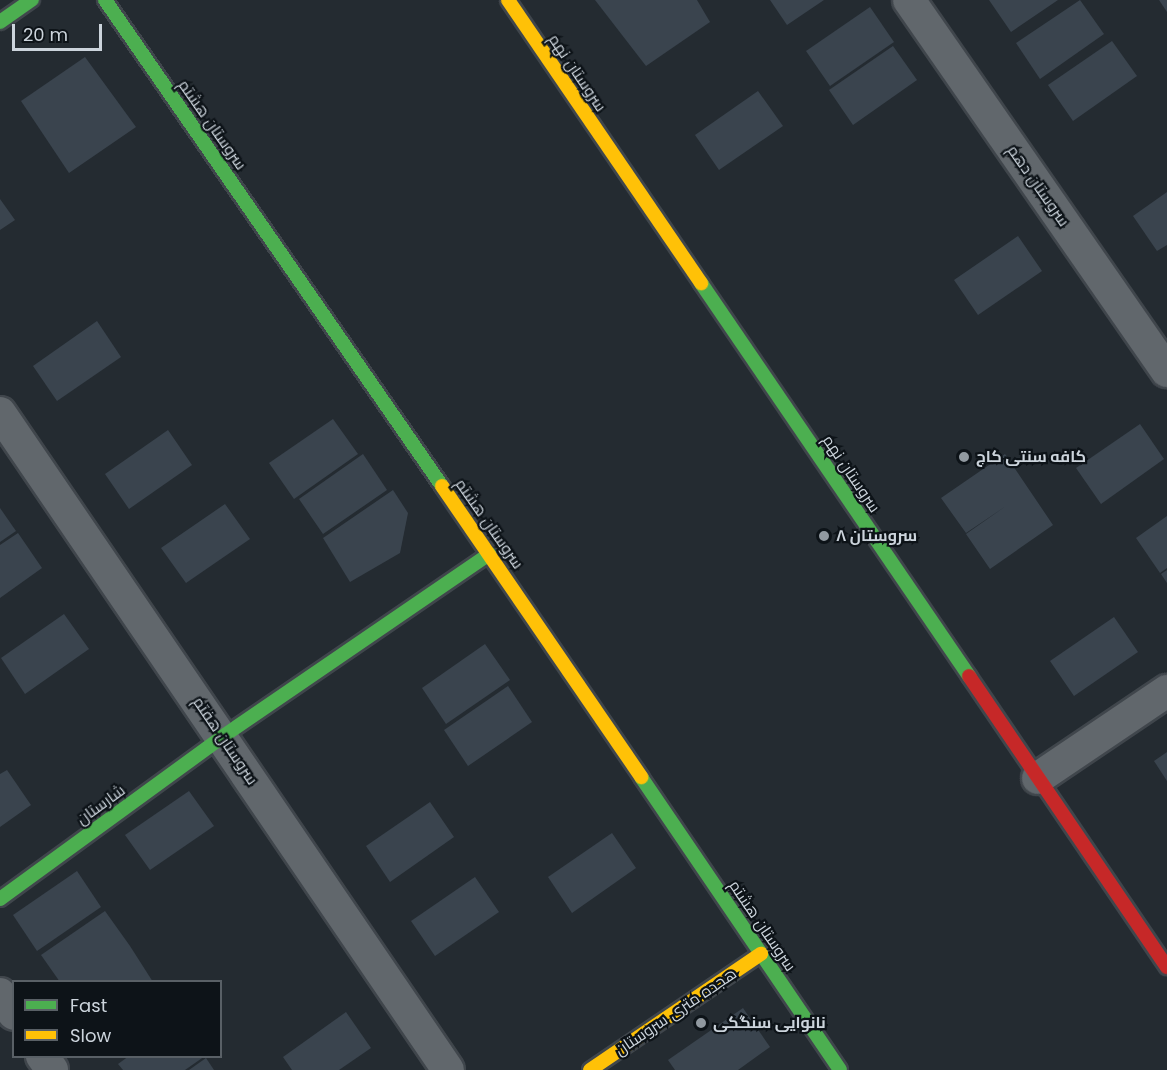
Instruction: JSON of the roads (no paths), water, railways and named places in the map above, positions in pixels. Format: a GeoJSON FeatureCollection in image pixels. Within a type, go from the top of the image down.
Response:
{"type":"FeatureCollection","features":[{"type":"Feature","properties":{"kind":"street"},"geometry":{"type":"LineString","coordinates":[[0,22],[32,0]]}},
{"type":"Feature","properties":{"kind":"street","name":"سروستان هشتم"},"geometry":{"type":"LineString","coordinates":[[105,0],[489,554],[840,1070]]}},
{"type":"Feature","properties":{"kind":"street","name":"سروستان نهم"},"geometry":{"type":"LineString","coordinates":[[508,0],[1167,968]]}},
{"type":"Feature","properties":{"kind":"street","name":"سروستان دهم"},"geometry":{"type":"LineString","coordinates":[[909,0],[1167,371]]}},
{"type":"Feature","properties":{"kind":"street","name":"سروستان هفتم"},"geometry":{"type":"LineString","coordinates":[[0,413],[447,1070]]}},
{"type":"Feature","properties":{"kind":"street","name":"شارستان"},"geometry":{"type":"LineString","coordinates":[[0,899],[222,737],[489,554]]}},
{"type":"Feature","properties":{"kind":"street"},"geometry":{"type":"LineString","coordinates":[[1038,778],[1167,691]]}},
{"type":"Feature","properties":{"kind":"street","name":"هجده متری سروستان"},"geometry":{"type":"LineString","coordinates":[[590,1070],[761,954]]}},
{"type":"Feature","properties":{"kind":"street"},"geometry":{"type":"LineString","coordinates":[[0,994],[12,1011]]}},
{"type":"Feature","properties":{"kind":"place","name":"کافه سنتی کاج"},"geometry":{"type":"Point","coordinates":[964,457]}},
{"type":"Feature","properties":{"kind":"place","name":"سروستان ٨"},"geometry":{"type":"Point","coordinates":[824,536]}},
{"type":"Feature","properties":{"kind":"place","name":"نانوایی سنگکی"},"geometry":{"type":"Point","coordinates":[701,1023]}}]}
